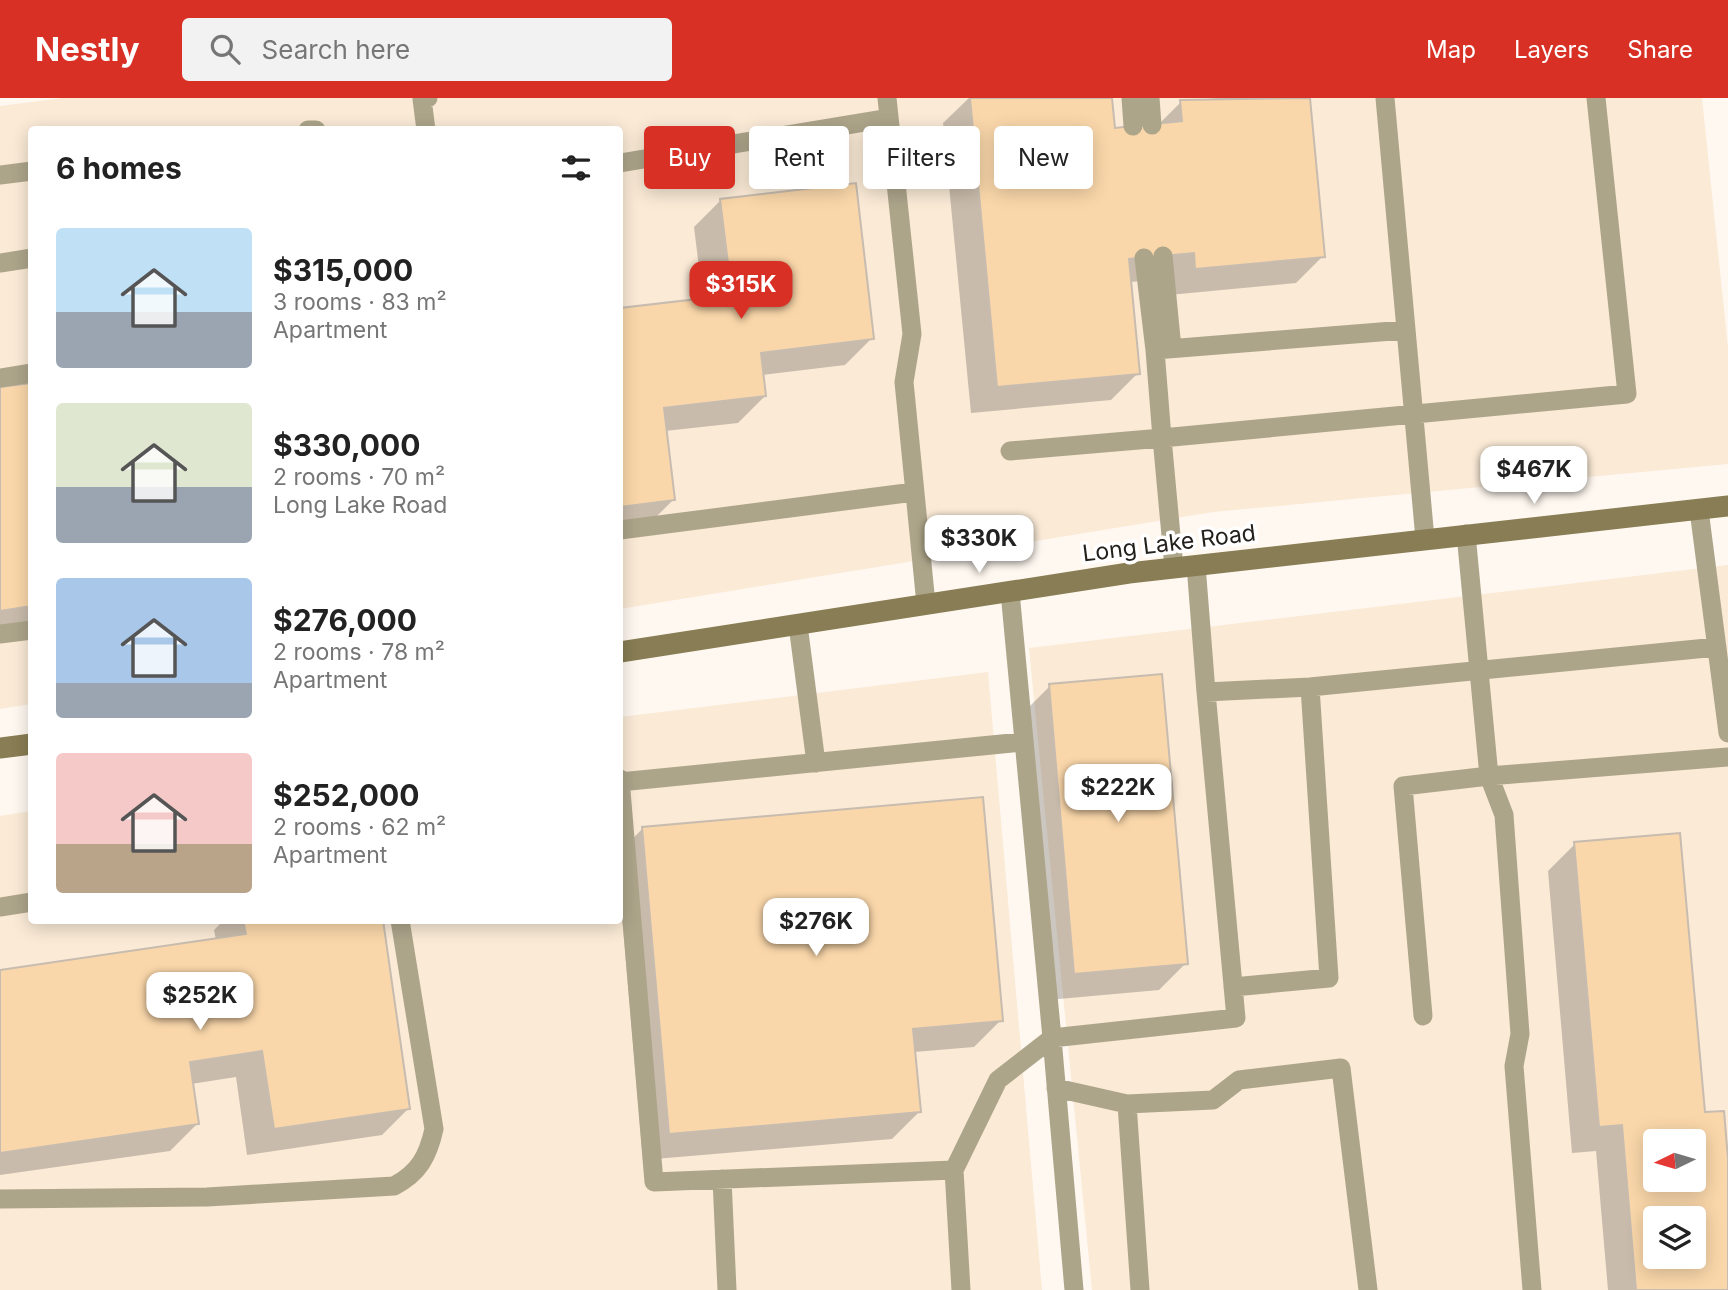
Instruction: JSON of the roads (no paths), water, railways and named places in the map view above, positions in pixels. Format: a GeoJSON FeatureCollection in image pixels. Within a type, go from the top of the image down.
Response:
{"type":"FeatureCollection","features":[{"type":"Feature","properties":{"kind":"street","name":"Long Lake Road"},"geometry":{"type":"LineString","coordinates":[[623,652],[1196,565],[1728,506]]}},
{"type":"Feature","properties":{"kind":"street"},"geometry":{"type":"LineString","coordinates":[[0,748],[28,744]]}},
{"type":"Feature","properties":{"kind":"lane"},"geometry":{"type":"LineString","coordinates":[[425,126],[422,99],[428,98]]}},
{"type":"Feature","properties":{"kind":"lane"},"geometry":{"type":"LineString","coordinates":[[887,98],[912,334],[904,382],[926,604]]}},
{"type":"Feature","properties":{"kind":"lane"},"geometry":{"type":"LineString","coordinates":[[1131,98],[1142,125],[1150,98]]}},
{"type":"Feature","properties":{"kind":"lane"},"geometry":{"type":"LineString","coordinates":[[1385,98],[1426,538]]}},
{"type":"Feature","properties":{"kind":"lane"},"geometry":{"type":"LineString","coordinates":[[1010,450],[1627,394],[1596,98]]}},
{"type":"Feature","properties":{"kind":"lane"},"geometry":{"type":"LineString","coordinates":[[623,162],[889,118]]}},
{"type":"Feature","properties":{"kind":"lane"},"geometry":{"type":"LineString","coordinates":[[0,175],[28,172]]}},
{"type":"Feature","properties":{"kind":"lane"},"geometry":{"type":"LineString","coordinates":[[1153,257],[1163,350],[1162,438],[1174,568]]}},
{"type":"Feature","properties":{"kind":"lane"},"geometry":{"type":"LineString","coordinates":[[0,263],[28,259]]}},
{"type":"Feature","properties":{"kind":"lane"},"geometry":{"type":"LineString","coordinates":[[1163,350],[1405,330]]}},
{"type":"Feature","properties":{"kind":"lane"},"geometry":{"type":"LineString","coordinates":[[0,378],[28,374]]}},
{"type":"Feature","properties":{"kind":"lane"},"geometry":{"type":"LineString","coordinates":[[623,530],[914,492]]}},
{"type":"Feature","properties":{"kind":"lane"},"geometry":{"type":"LineString","coordinates":[[1699,510],[1728,733]]}},
{"type":"Feature","properties":{"kind":"lane"},"geometry":{"type":"LineString","coordinates":[[1466,534],[1489,776],[1504,815],[1520,1034],[1514,1066],[1532,1290]]}},
{"type":"Feature","properties":{"kind":"lane"},"geometry":{"type":"LineString","coordinates":[[961,1290],[954,1170],[998,1080],[1052,1038],[1236,1018],[1196,565]]}},
{"type":"Feature","properties":{"kind":"lane"},"geometry":{"type":"LineString","coordinates":[[1010,592],[1074,1290]]}},
{"type":"Feature","properties":{"kind":"lane"},"geometry":{"type":"LineString","coordinates":[[798,625],[816,763]]}},
{"type":"Feature","properties":{"kind":"lane"},"geometry":{"type":"LineString","coordinates":[[0,634],[28,630]]}},
{"type":"Feature","properties":{"kind":"lane"},"geometry":{"type":"LineString","coordinates":[[1206,692],[1310,687],[1717,647]]}},
{"type":"Feature","properties":{"kind":"lane"},"geometry":{"type":"LineString","coordinates":[[1233,987],[1329,978],[1310,687]]}},
{"type":"Feature","properties":{"kind":"lane"},"geometry":{"type":"LineString","coordinates":[[623,781],[1022,742]]}},
{"type":"Feature","properties":{"kind":"lane"},"geometry":{"type":"LineString","coordinates":[[1423,1016],[1403,786],[1489,776],[1728,757]]}},
{"type":"Feature","properties":{"kind":"lane"},"geometry":{"type":"LineString","coordinates":[[623,816],[654,1182],[954,1170]]}},
{"type":"Feature","properties":{"kind":"lane"},"geometry":{"type":"LineString","coordinates":[[0,907],[28,903]]}},
{"type":"Feature","properties":{"kind":"lane"},"geometry":{"type":"LineString","coordinates":[[0,1199],[207,1197],[394,1186],[412,1177],[429,1152],[434,1129],[401,924]]}},
{"type":"Feature","properties":{"kind":"lane"},"geometry":{"type":"LineString","coordinates":[[1056,1088],[1127,1104],[1213,1100],[1239,1080],[1341,1068],[1368,1290]]}},
{"type":"Feature","properties":{"kind":"lane"},"geometry":{"type":"LineString","coordinates":[[1127,1104],[1140,1290]]}},
{"type":"Feature","properties":{"kind":"lane"},"geometry":{"type":"LineString","coordinates":[[722,1179],[727,1290]]}}]}
